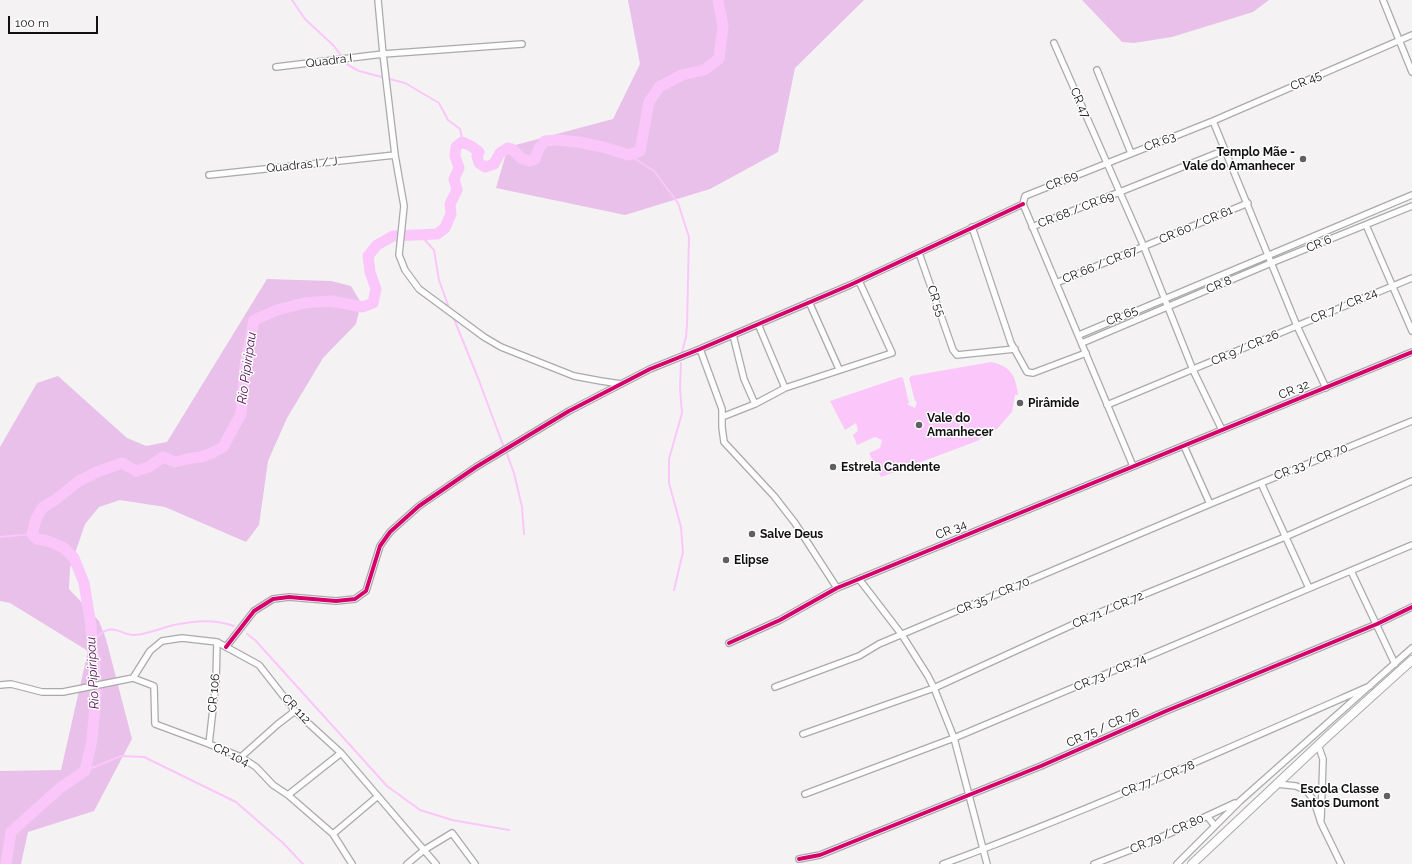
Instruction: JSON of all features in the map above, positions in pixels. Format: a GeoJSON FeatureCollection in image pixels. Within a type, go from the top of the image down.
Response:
{"type":"FeatureCollection","features":[{"type":"Feature","properties":{"kind":"main road"},"geometry":{"type":"LineString","coordinates":[[1192,864],[1318,745],[1412,660]]}},
{"type":"Feature","properties":{"kind":"street"},"geometry":{"type":"LineString","coordinates":[[378,0],[395,156],[404,206],[400,255],[405,270],[419,289],[484,337],[501,347],[574,376],[601,382],[621,384]]}},
{"type":"Feature","properties":{"kind":"street"},"geometry":{"type":"LineString","coordinates":[[1383,0],[1412,72]]}},
{"type":"Feature","properties":{"kind":"street","name":"CR 45"},"geometry":{"type":"LineString","coordinates":[[1213,121],[1412,35]]}},
{"type":"Feature","properties":{"kind":"street","name":"CR 47"},"geometry":{"type":"LineString","coordinates":[[1054,43],[1144,247],[1165,298],[1167,307],[1194,370],[1222,430]]}},
{"type":"Feature","properties":{"kind":"street","name":"Quadra I"},"geometry":{"type":"LineString","coordinates":[[276,67],[383,54],[522,44]]}},
{"type":"Feature","properties":{"kind":"street"},"geometry":{"type":"LineString","coordinates":[[1096,70],[1131,154]]}},
{"type":"Feature","properties":{"kind":"street"},"geometry":{"type":"LineString","coordinates":[[1213,121],[1248,203],[1297,326],[1326,388]]}},
{"type":"Feature","properties":{"kind":"street","name":"CR 63"},"geometry":{"type":"LineString","coordinates":[[1107,163],[1213,121]]}},
{"type":"Feature","properties":{"kind":"street","name":"CR 68 / CR 69"},"geometry":{"type":"LineString","coordinates":[[1032,227],[1225,150]]}},
{"type":"Feature","properties":{"kind":"street","name":"Quadras I / J"},"geometry":{"type":"LineString","coordinates":[[209,175],[395,156]]}},
{"type":"Feature","properties":{"kind":"street","name":"CR 69"},"geometry":{"type":"LineString","coordinates":[[1023,204],[1025,196],[1107,163]]}},
{"type":"Feature","properties":{"kind":"street","name":"CR 65"},"geometry":{"type":"LineString","coordinates":[[1079,335],[1412,195]]}},
{"type":"Feature","properties":{"kind":"street","name":"CR 60 / CR 61"},"geometry":{"type":"LineString","coordinates":[[1144,247],[1248,203]]}},
{"type":"Feature","properties":{"kind":"street"},"geometry":{"type":"LineString","coordinates":[[226,647],[254,611],[274,599],[290,597],[336,601],[355,599],[366,591],[380,546],[390,532],[419,506],[476,467],[569,411],[650,369],[700,350],[859,281],[1023,204],[1133,466]]}},
{"type":"Feature","properties":{"kind":"street","name":"CR 6"},"geometry":{"type":"LineString","coordinates":[[1271,263],[1412,206]]}},
{"type":"Feature","properties":{"kind":"street"},"geometry":{"type":"LineString","coordinates":[[1366,224],[1412,331]]}},
{"type":"Feature","properties":{"kind":"street"},"geometry":{"type":"LineString","coordinates":[[972,227],[1011,343],[1027,372],[1033,373],[1086,353]]}},
{"type":"Feature","properties":{"kind":"street","name":"CR 66 / CR 67"},"geometry":{"type":"LineString","coordinates":[[1056,283],[1144,247]]}},
{"type":"Feature","properties":{"kind":"street","name":"CR 55"},"geometry":{"type":"LineString","coordinates":[[919,253],[953,350],[957,355],[960,356],[1014,349]]}},
{"type":"Feature","properties":{"kind":"street","name":"CR 8"},"geometry":{"type":"LineString","coordinates":[[1082,343],[1271,263]]}},
{"type":"Feature","properties":{"kind":"street","name":"CR 7 / CR 24"},"geometry":{"type":"LineString","coordinates":[[1297,326],[1412,278]]}},
{"type":"Feature","properties":{"kind":"street"},"geometry":{"type":"LineString","coordinates":[[722,417],[755,404],[785,388],[839,369],[892,353],[859,281]]}},
{"type":"Feature","properties":{"kind":"street"},"geometry":{"type":"LineString","coordinates":[[809,302],[839,369]]}},
{"type":"Feature","properties":{"kind":"street"},"geometry":{"type":"LineString","coordinates":[[758,324],[785,388]]}},
{"type":"Feature","properties":{"kind":"street","name":"CR 9 / CR 26"},"geometry":{"type":"LineString","coordinates":[[1107,406],[1297,326]]}},
{"type":"Feature","properties":{"kind":"street"},"geometry":{"type":"LineString","coordinates":[[733,335],[744,379],[755,404]]}},
{"type":"Feature","properties":{"kind":"street"},"geometry":{"type":"LineString","coordinates":[[700,350],[722,409],[724,442],[774,496],[796,523],[838,588]]}},
{"type":"Feature","properties":{"kind":"street","name":"CR 32"},"geometry":{"type":"LineString","coordinates":[[1184,446],[1412,352]]}},
{"type":"Feature","properties":{"kind":"street","name":"CR 33 / CR 70"},"geometry":{"type":"LineString","coordinates":[[1210,504],[1412,420]]}},
{"type":"Feature","properties":{"kind":"street"},"geometry":{"type":"LineString","coordinates":[[1184,446],[1210,504]]}},
{"type":"Feature","properties":{"kind":"street","name":"CR 34"},"geometry":{"type":"LineString","coordinates":[[729,643],[780,620],[838,588],[1184,446]]}},
{"type":"Feature","properties":{"kind":"street","name":"CR 71 / CR 72"},"geometry":{"type":"LineString","coordinates":[[803,734],[934,688],[1096,614],[1285,537],[1412,481]]}},
{"type":"Feature","properties":{"kind":"street"},"geometry":{"type":"LineString","coordinates":[[1261,483],[1309,588]]}},
{"type":"Feature","properties":{"kind":"street","name":"CR 35 / CR 70"},"geometry":{"type":"LineString","coordinates":[[774,687],[858,656],[879,644],[1210,504]]}},
{"type":"Feature","properties":{"kind":"street","name":"CR 73 / CR 74"},"geometry":{"type":"LineString","coordinates":[[805,794],[954,738],[1412,545]]}},
{"type":"Feature","properties":{"kind":"street"},"geometry":{"type":"LineString","coordinates":[[1351,571],[1377,624],[1394,664]]}},
{"type":"Feature","properties":{"kind":"street"},"geometry":{"type":"LineString","coordinates":[[859,579],[902,635],[934,688],[954,738],[987,864]]}},
{"type":"Feature","properties":{"kind":"street","name":"CR 75 / CR 76"},"geometry":{"type":"LineString","coordinates":[[799,859],[820,855],[1041,766],[1166,711],[1377,624],[1412,607]]}},
{"type":"Feature","properties":{"kind":"street","name":"CR 112"},"geometry":{"type":"LineString","coordinates":[[134,678],[150,651],[162,641],[182,638],[217,642],[259,665],[295,711],[340,753],[436,864]]}},
{"type":"Feature","properties":{"kind":"street","name":"CR 106"},"geometry":{"type":"LineString","coordinates":[[210,744],[216,682],[217,642]]}},
{"type":"Feature","properties":{"kind":"street"},"geometry":{"type":"LineString","coordinates":[[1177,864],[1240,801],[1412,648]]}},
{"type":"Feature","properties":{"kind":"street"},"geometry":{"type":"LineString","coordinates":[[0,685],[11,684],[42,692],[63,692],[134,678]]}},
{"type":"Feature","properties":{"kind":"street","name":"CR 104"},"geometry":{"type":"LineString","coordinates":[[134,678],[154,686],[155,724],[241,757],[256,767],[273,785],[288,795],[333,834],[352,864]]}},
{"type":"Feature","properties":{"kind":"street","name":"CR 77 / CR 78"},"geometry":{"type":"LineString","coordinates":[[943,864],[1177,772],[1370,686]]}},
{"type":"Feature","properties":{"kind":"street"},"geometry":{"type":"LineString","coordinates":[[241,757],[295,711]]}},
{"type":"Feature","properties":{"kind":"street"},"geometry":{"type":"LineString","coordinates":[[1318,745],[1323,759],[1321,823]]}},
{"type":"Feature","properties":{"kind":"street"},"geometry":{"type":"LineString","coordinates":[[288,795],[340,753]]}},
{"type":"Feature","properties":{"kind":"street"},"geometry":{"type":"LineString","coordinates":[[1277,784],[1296,786],[1307,791],[1314,801],[1321,823],[1341,864]]}},
{"type":"Feature","properties":{"kind":"street"},"geometry":{"type":"LineString","coordinates":[[333,834],[378,796]]}},
{"type":"Feature","properties":{"kind":"street","name":"CR 79 / CR 80"},"geometry":{"type":"LineString","coordinates":[[1094,864],[1151,842],[1240,801]]}},
{"type":"Feature","properties":{"kind":"street"},"geometry":{"type":"LineString","coordinates":[[1207,816],[1215,826]]}},
{"type":"Feature","properties":{"kind":"street"},"geometry":{"type":"LineString","coordinates":[[406,864],[424,850],[452,833],[475,864]]}},
{"type":"Feature","properties":{"kind":"shaded area"},"geometry":{"type":"Polygon","coordinates":[[[628,0],[864,0],[795,68],[778,152],[710,189],[625,215],[496,188],[508,147],[613,119],[640,64],[628,0]]]}},
{"type":"Feature","properties":{"kind":"shaded area"},"geometry":{"type":"Polygon","coordinates":[[[1082,0],[1269,0],[1253,12],[1172,37],[1134,43],[1122,42],[1082,0]]]}},
{"type":"Feature","properties":{"kind":"shaded area"},"geometry":{"type":"Polygon","coordinates":[[[267,279],[331,281],[351,286],[361,303],[356,324],[323,358],[287,418],[268,461],[259,525],[246,542],[165,507],[120,500],[99,507],[85,524],[70,568],[69,589],[99,621],[106,639],[132,739],[94,811],[28,832],[21,864],[0,864],[0,771],[61,770],[88,651],[10,603],[0,601],[0,447],[37,383],[58,376],[127,438],[146,446],[167,442],[267,279]]]}},
{"type":"Feature","properties":{"kind":"shaded area"},"geometry":{"type":"Polygon","coordinates":[[[991,362],[1008,369],[1016,382],[1018,395],[1015,395],[1012,412],[997,429],[977,441],[881,477],[869,453],[880,448],[882,440],[875,437],[857,445],[853,435],[858,431],[856,423],[845,430],[830,401],[901,377],[903,378],[909,403],[907,404],[915,408],[917,402],[915,401],[909,378],[911,376],[991,362]]]}},
{"type":"Feature","properties":{"kind":"waterway"},"geometry":{"type":"LineString","coordinates":[[292,0],[305,19],[334,46],[348,65],[359,71],[405,83],[439,103],[448,120],[460,129],[462,142]]}},
{"type":"Feature","properties":{"kind":"waterway","name":"Rio Pipiripau"},"geometry":{"type":"LineString","coordinates":[[6,864],[11,832],[60,788],[85,771],[92,740],[96,694],[95,663],[84,583],[74,558],[64,548],[48,541],[37,539],[32,534],[36,519],[42,508],[55,500],[79,481],[97,472],[122,463],[136,471],[149,467],[163,457],[175,462],[201,457],[223,447],[241,414],[245,366],[254,320],[277,310],[304,303],[331,301],[363,307],[373,303],[376,289],[370,272],[368,256],[377,245],[393,236],[437,234],[445,228],[451,214],[450,204],[457,190],[454,179],[459,168],[455,156],[456,147],[462,142],[479,152],[477,156],[479,163],[485,167],[494,164],[500,153],[508,148],[512,149],[521,158],[529,161],[535,159],[539,148],[545,141],[557,140],[578,142],[603,147],[629,155],[640,151],[649,102],[659,87],[682,75],[704,70],[719,59],[723,26],[718,0]]}},
{"type":"Feature","properties":{"kind":"waterway"},"geometry":{"type":"LineString","coordinates":[[629,155],[654,171],[678,203],[689,237],[687,325],[686,337],[682,352]]}},
{"type":"Feature","properties":{"kind":"waterway"},"geometry":{"type":"LineString","coordinates":[[413,235],[425,240],[434,250],[439,280],[448,305]]}},
{"type":"Feature","properties":{"kind":"waterway"},"geometry":{"type":"LineString","coordinates":[[454,319],[503,445]]}},
{"type":"Feature","properties":{"kind":"waterway"},"geometry":{"type":"LineString","coordinates":[[674,590],[683,552],[681,527],[669,483],[669,459],[682,413],[680,388],[681,363]]}},
{"type":"Feature","properties":{"kind":"waterway"},"geometry":{"type":"LineString","coordinates":[[507,454],[514,473],[522,507],[524,534]]}},
{"type":"Feature","properties":{"kind":"waterway"},"geometry":{"type":"LineString","coordinates":[[0,537],[32,534]]}},
{"type":"Feature","properties":{"kind":"waterway"},"geometry":{"type":"LineString","coordinates":[[92,646],[99,635],[109,630],[117,630],[135,635],[188,622],[220,622],[234,626]]}},
{"type":"Feature","properties":{"kind":"waterway"},"geometry":{"type":"LineString","coordinates":[[247,634],[255,640],[387,786],[420,810],[452,820],[509,830]]}},
{"type":"Feature","properties":{"kind":"waterway"},"geometry":{"type":"LineString","coordinates":[[85,771],[121,756],[144,757],[236,802],[283,843],[303,864]]}},
{"type":"Feature","properties":{"kind":"cycle path"},"geometry":{"type":"LineString","coordinates":[[226,647],[254,611],[273,599],[289,597],[336,601],[355,599],[366,591],[380,546],[390,532],[419,506],[476,467],[569,411],[650,369],[850,285],[1023,204]]}},
{"type":"Feature","properties":{"kind":"cycle path"},"geometry":{"type":"LineString","coordinates":[[729,643],[780,620],[837,588],[1412,352]]}},
{"type":"Feature","properties":{"kind":"cycle path"},"geometry":{"type":"LineString","coordinates":[[799,859],[820,855],[1041,766],[1166,711],[1377,624],[1412,607]]}},
{"type":"Feature","properties":{"kind":"place","name":"Templo Mãe - Vale do Amanhecer"},"geometry":{"type":"Point","coordinates":[1303,159]}},
{"type":"Feature","properties":{"kind":"place","name":"Pirâmide"},"geometry":{"type":"Point","coordinates":[1020,403]}},
{"type":"Feature","properties":{"kind":"place","name":"Vale do Amanhecer"},"geometry":{"type":"Point","coordinates":[919,425]}},
{"type":"Feature","properties":{"kind":"place","name":"Estrela Candente"},"geometry":{"type":"Point","coordinates":[833,467]}},
{"type":"Feature","properties":{"kind":"place","name":"Salve Deus"},"geometry":{"type":"Point","coordinates":[752,534]}},
{"type":"Feature","properties":{"kind":"place","name":"Elipse"},"geometry":{"type":"Point","coordinates":[726,560]}},
{"type":"Feature","properties":{"kind":"place","name":"Escola Classe Santos Dumont"},"geometry":{"type":"Point","coordinates":[1387,796]}}]}
